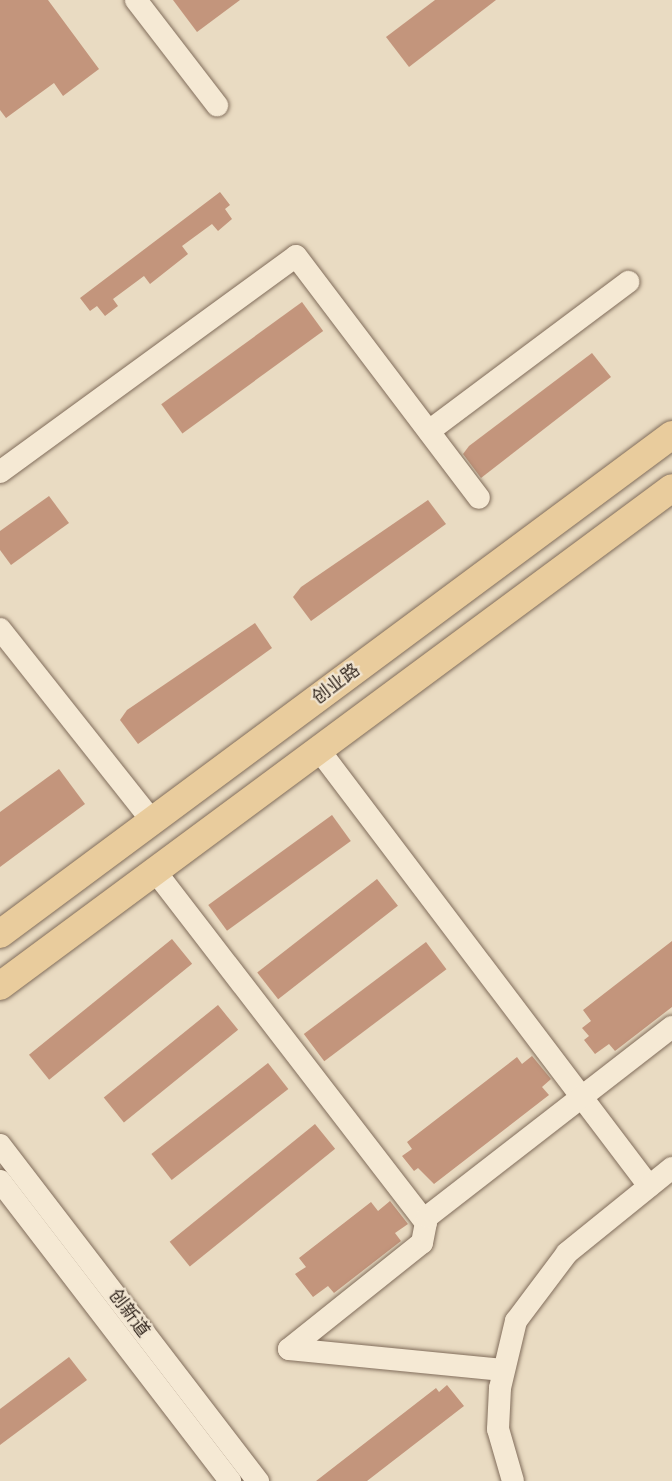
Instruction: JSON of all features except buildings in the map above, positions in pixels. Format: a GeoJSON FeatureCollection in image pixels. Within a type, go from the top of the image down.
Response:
{"type":"FeatureCollection","features":[{"type":"Feature","properties":{"kind":"main road","name":"创业路"},"geometry":{"type":"LineString","coordinates":[[0,934],[672,435]]}},
{"type":"Feature","properties":{"kind":"main road"},"geometry":{"type":"LineString","coordinates":[[0,986],[672,489]]}},
{"type":"Feature","properties":{"kind":"street"},"geometry":{"type":"LineString","coordinates":[[136,0],[217,105]]}},
{"type":"Feature","properties":{"kind":"street"},"geometry":{"type":"LineString","coordinates":[[0,471],[296,256],[479,498]]}},
{"type":"Feature","properties":{"kind":"street"},"geometry":{"type":"LineString","coordinates":[[429,431],[628,282]]}},
{"type":"Feature","properties":{"kind":"street"},"geometry":{"type":"LineString","coordinates":[[0,629],[152,821]]}},
{"type":"Feature","properties":{"kind":"street"},"geometry":{"type":"LineString","coordinates":[[319,750],[649,1186]]}},
{"type":"Feature","properties":{"kind":"street"},"geometry":{"type":"LineString","coordinates":[[155,871],[426,1222]]}},
{"type":"Feature","properties":{"kind":"street"},"geometry":{"type":"LineString","coordinates":[[503,1370],[289,1349],[422,1243],[426,1222],[581,1096],[672,1026]]}},
{"type":"Feature","properties":{"kind":"street","name":"创新道"},"geometry":{"type":"LineString","coordinates":[[0,1145],[258,1481]]}},
{"type":"Feature","properties":{"kind":"street"},"geometry":{"type":"LineString","coordinates":[[513,1481],[498,1429],[503,1370],[516,1322],[538,1287],[593,1227],[672,1168]]}},
{"type":"Feature","properties":{"kind":"street","name":"创新道"},"geometry":{"type":"LineString","coordinates":[[0,1181],[230,1481]]}}]}
